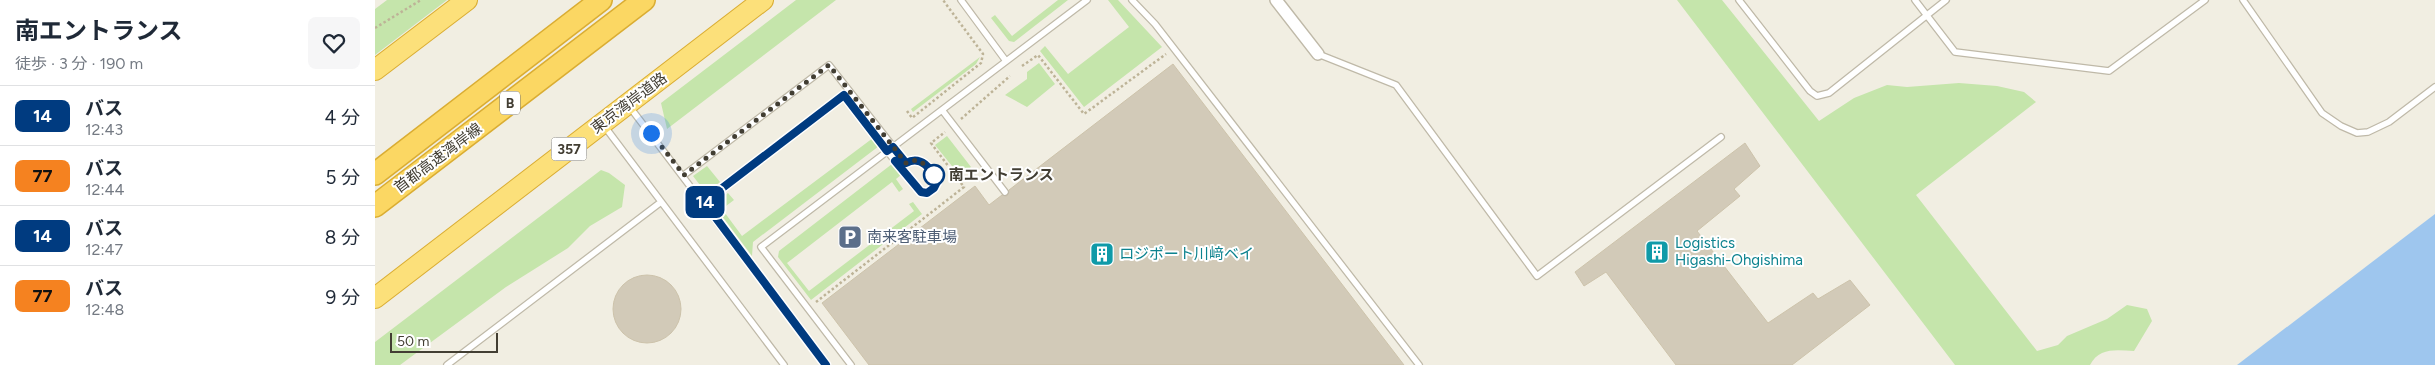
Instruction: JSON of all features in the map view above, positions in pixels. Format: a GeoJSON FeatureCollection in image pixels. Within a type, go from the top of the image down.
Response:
{"type":"FeatureCollection","features":[{"type":"Feature","properties":{"kind":"highway"},"geometry":{"type":"LineString","coordinates":[[375,70],[467,0]]}},
{"type":"Feature","properties":{"kind":"highway","name":"首都高速湾岸線"},"geometry":{"type":"LineString","coordinates":[[375,174],[601,0]]}},
{"type":"Feature","properties":{"kind":"highway","name":"首都高速湾岸線"},"geometry":{"type":"LineString","coordinates":[[375,206],[644,0]]}},
{"type":"Feature","properties":{"kind":"highway","name":"東京湾岸道路"},"geometry":{"type":"LineString","coordinates":[[375,298],[763,0]]}},
{"type":"Feature","properties":{"kind":"street"},"geometry":{"type":"LineString","coordinates":[[1276,0],[1318,54]]}},
{"type":"Feature","properties":{"kind":"lane"},"geometry":{"type":"LineString","coordinates":[[961,0],[1006,61]]}},
{"type":"Feature","properties":{"kind":"lane"},"geometry":{"type":"LineString","coordinates":[[851,365],[761,248],[1087,0]]}},
{"type":"Feature","properties":{"kind":"lane"},"geometry":{"type":"LineString","coordinates":[[1132,0],[1155,24],[1419,365]]}},
{"type":"Feature","properties":{"kind":"lane"},"geometry":{"type":"LineString","coordinates":[[1739,0],[1810,91],[1817,96],[1829,93],[1945,0]]}},
{"type":"Feature","properties":{"kind":"lane"},"geometry":{"type":"LineString","coordinates":[[1915,0],[1955,52],[2109,71],[2205,0]]}},
{"type":"Feature","properties":{"kind":"lane"},"geometry":{"type":"LineString","coordinates":[[2243,0],[2322,113],[2341,126],[2357,133],[2368,132],[2389,122],[2435,87]]}},
{"type":"Feature","properties":{"kind":"lane"},"geometry":{"type":"LineString","coordinates":[[1318,54],[1396,85],[1537,276],[1721,137]]}},
{"type":"Feature","properties":{"kind":"lane"},"geometry":{"type":"LineString","coordinates":[[684,175],[829,65],[906,163],[913,160],[922,161],[934,175],[937,182],[934,188],[927,193],[915,187],[844,95],[704,202]]}},
{"type":"Feature","properties":{"kind":"lane"},"geometry":{"type":"LineString","coordinates":[[628,104],[684,175],[826,365]]}},
{"type":"Feature","properties":{"kind":"lane"},"geometry":{"type":"LineString","coordinates":[[942,110],[1005,192]]}},
{"type":"Feature","properties":{"kind":"lane"},"geometry":{"type":"LineString","coordinates":[[602,123],[784,365]]}},
{"type":"Feature","properties":{"kind":"lane"},"geometry":{"type":"LineString","coordinates":[[447,365],[661,202]]}},
{"type":"Feature","properties":{"kind":"path"},"geometry":{"type":"LineString","coordinates":[[375,28],[421,0]]}},
{"type":"Feature","properties":{"kind":"path"},"geometry":{"type":"LineString","coordinates":[[907,111],[912,118],[981,63],[983,54],[943,0]]}},
{"type":"Feature","properties":{"kind":"path"},"geometry":{"type":"LineString","coordinates":[[1023,66],[1038,55],[1084,114],[1168,52]]}},
{"type":"Feature","properties":{"kind":"path"},"geometry":{"type":"LineString","coordinates":[[961,119],[1010,76]]}},
{"type":"Feature","properties":{"kind":"path"},"geometry":{"type":"LineString","coordinates":[[821,310],[815,302],[964,187],[931,143],[945,132]]}},
{"type":"Feature","properties":{"kind":"green space"},"geometry":{"type":"Polygon","coordinates":[[[387,0],[447,0],[375,55],[375,9],[387,0]]]}},
{"type":"Feature","properties":{"kind":"green space"},"geometry":{"type":"Polygon","coordinates":[[[796,0],[836,0],[667,129],[661,103],[796,0]]]}},
{"type":"Feature","properties":{"kind":"green space"},"geometry":{"type":"Polygon","coordinates":[[[1058,0],[1068,0],[1014,42],[1009,41],[991,18],[995,15],[1012,36],[1058,0]]]}},
{"type":"Feature","properties":{"kind":"green space"},"geometry":{"type":"Polygon","coordinates":[[[1108,0],[1118,0],[1162,47],[1084,107],[1040,51],[1045,46],[1068,74],[1129,27],[1108,0]]]}},
{"type":"Feature","properties":{"kind":"green space"},"geometry":{"type":"Polygon","coordinates":[[[1677,0],[1722,0],[1819,121],[1854,98],[1887,85],[1907,87],[1959,83],[1997,86],[2024,92],[2036,102],[1916,195],[2037,351],[2058,345],[2067,336],[2107,319],[2127,305],[2147,309],[2152,321],[2134,351],[2115,350],[2103,352],[2090,365],[1955,365],[1677,0]]]}},
{"type":"Feature","properties":{"kind":"green space"},"geometry":{"type":"Polygon","coordinates":[[[980,57],[976,64],[913,112],[911,109],[980,57]]]}},
{"type":"Feature","properties":{"kind":"green space"},"geometry":{"type":"Polygon","coordinates":[[[1039,63],[1055,84],[1027,107],[1005,95],[1027,79],[1027,72],[1039,63]]]}},
{"type":"Feature","properties":{"kind":"green space"},"geometry":{"type":"Polygon","coordinates":[[[947,136],[971,167],[960,176],[935,145],[947,136]]]}},
{"type":"Feature","properties":{"kind":"green space"},"geometry":{"type":"Polygon","coordinates":[[[873,138],[879,146],[753,242],[752,256],[713,204],[728,193],[734,200],[722,209],[742,236],[873,138]]]}},
{"type":"Feature","properties":{"kind":"green space"},"geometry":{"type":"Polygon","coordinates":[[[892,164],[901,175],[896,179],[903,189],[899,192],[892,182],[787,263],[809,291],[914,211],[909,204],[913,202],[922,214],[811,300],[778,257],[779,251],[892,164]]]}},
{"type":"Feature","properties":{"kind":"green space"},"geometry":{"type":"Polygon","coordinates":[[[707,166],[720,182],[706,193],[693,176],[707,166]]]}},
{"type":"Feature","properties":{"kind":"green space"},"geometry":{"type":"Polygon","coordinates":[[[601,170],[609,173],[625,185],[622,207],[590,226],[568,248],[506,287],[400,365],[375,365],[375,342],[601,170]]]}},
{"type":"Feature","properties":{"kind":"water"},"geometry":{"type":"Polygon","coordinates":[[[2435,214],[2435,365],[2237,365],[2435,214]]]}},
{"type":"Feature","properties":{"kind":"building","name":"ロジポート川﨑ベイ"},"geometry":{"type":"Polygon","coordinates":[[[1173,64],[1404,365],[869,365],[822,303],[975,186],[989,205],[1002,195],[1007,196],[1009,190],[1173,64]]]}},
{"type":"Feature","properties":{"kind":"building","name":"Logistics Higashi-Ohgishima"},"geometry":{"type":"Polygon","coordinates":[[[1745,143],[1760,166],[1734,189],[1740,196],[1697,231],[1768,323],[1813,293],[1818,299],[1850,280],[1870,305],[1792,365],[1676,365],[1606,272],[1584,286],[1575,272],[1745,143]]]}},
{"type":"Feature","properties":{"kind":"building"},"geometry":{"type":"Polygon","coordinates":[[[654,275],[666,281],[675,290],[681,302],[679,322],[671,333],[654,343],[640,343],[623,333],[615,322],[613,302],[623,285],[634,277],[654,275]]]}},
{"type":"Feature","properties":{"kind":"bus line","name":"14"},"geometry":{"type":"LineString","coordinates":[[826,365],[704,202],[844,95],[887,151],[893,147],[906,163],[913,160],[922,161],[934,175],[937,182],[934,188],[927,193],[921,192],[895,161]]}},
{"type":"Feature","properties":{"kind":"place","name":"南エントランス"},"geometry":{"type":"Point","coordinates":[934,175]}},
{"type":"Feature","properties":{"kind":"place","name":"南来客駐車場"},"geometry":{"type":"Point","coordinates":[850,237]}},
{"type":"Feature","properties":{"kind":"place","name":"Logistics Higashi-Ohgishima"},"geometry":{"type":"Point","coordinates":[1657,252]}},
{"type":"Feature","properties":{"kind":"place","name":"ロジポート川﨑ベイ"},"geometry":{"type":"Point","coordinates":[1102,254]}},
{"type":"Feature","properties":{"kind":"route"},"geometry":{"type":"LineString","coordinates":[[651,133],[684,175],[829,65],[906,163],[913,160],[922,161],[934,175]]}}]}
